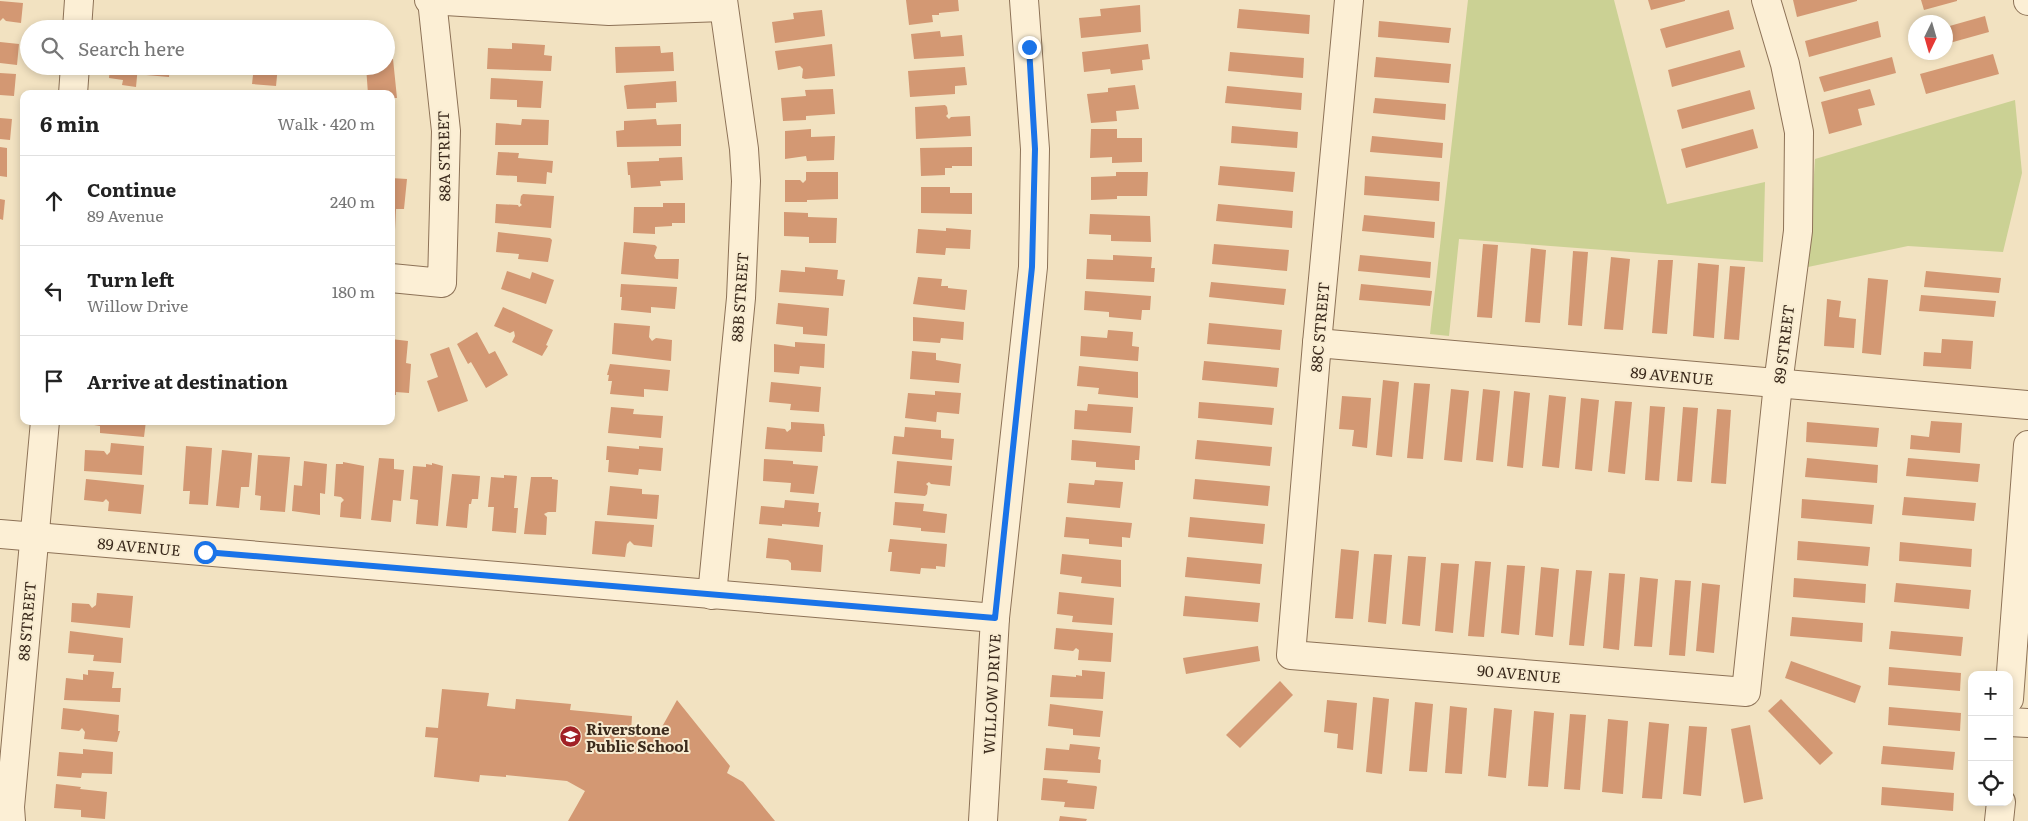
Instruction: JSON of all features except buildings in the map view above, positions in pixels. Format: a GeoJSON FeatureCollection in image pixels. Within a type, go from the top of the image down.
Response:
{"type":"FeatureCollection","features":[{"type":"Feature","properties":{"kind":"street"},"geometry":{"type":"LineString","coordinates":[[78,20],[79,0]]}},
{"type":"Feature","properties":{"kind":"street"},"geometry":{"type":"LineString","coordinates":[[431,0],[609,11],[723,4]]}},
{"type":"Feature","properties":{"kind":"street","name":"88A STREET"},"geometry":{"type":"LineString","coordinates":[[395,278],[442,283],[446,131],[431,0]]}},
{"type":"Feature","properties":{"kind":"street","name":"WILLOW DRIVE"},"geometry":{"type":"LineString","coordinates":[[983,821],[995,618],[1032,267],[1035,149],[1024,0]]}},
{"type":"Feature","properties":{"kind":"street","name":"88C STREET"},"geometry":{"type":"LineString","coordinates":[[1292,655],[1317,343],[1349,0]]}},
{"type":"Feature","properties":{"kind":"street","name":"89 STREET"},"geometry":{"type":"LineString","coordinates":[[1746,692],[1778,384],[1798,231],[1799,132],[1785,64],[1766,0]]}},
{"type":"Feature","properties":{"kind":"street","name":"88B STREET"},"geometry":{"type":"LineString","coordinates":[[712,594],[740,298],[746,181],[744,149],[723,4]]}},
{"type":"Feature","properties":{"kind":"street"},"geometry":{"type":"LineString","coordinates":[[73,90],[74,75]]}},
{"type":"Feature","properties":{"kind":"street","name":"89 AVENUE"},"geometry":{"type":"LineString","coordinates":[[1317,343],[2028,405]]}},
{"type":"Feature","properties":{"kind":"street","name":"88 STREET"},"geometry":{"type":"LineString","coordinates":[[11,821],[10,808],[45,425]]}},
{"type":"Feature","properties":{"kind":"street"},"geometry":{"type":"LineString","coordinates":[[2011,671],[2028,445]]}},
{"type":"Feature","properties":{"kind":"street","name":"89 AVENUE"},"geometry":{"type":"LineString","coordinates":[[0,534],[995,618]]}},
{"type":"Feature","properties":{"kind":"street","name":"90 AVENUE"},"geometry":{"type":"LineString","coordinates":[[1292,655],[1746,692]]}},
{"type":"Feature","properties":{"kind":"street"},"geometry":{"type":"LineString","coordinates":[[2013,722],[2028,723]]}},
{"type":"Feature","properties":{"kind":"street"},"geometry":{"type":"LineString","coordinates":[[1999,821],[2000,806]]}},
{"type":"Feature","properties":{"kind":"green space"},"geometry":{"type":"Polygon","coordinates":[[[1468,0],[1614,0],[1667,204],[1765,182],[1763,262],[1459,239],[1449,336],[1430,334],[1468,0]]]}},
{"type":"Feature","properties":{"kind":"green space"},"geometry":{"type":"Polygon","coordinates":[[[2015,100],[2022,173],[2003,252],[1908,246],[1808,267],[1815,159],[2015,100]]]}},
{"type":"Feature","properties":{"kind":"place","name":"Riverstone Public School"},"geometry":{"type":"Point","coordinates":[570,737]}},
{"type":"Feature","properties":{"kind":"route"},"geometry":{"type":"LineString","coordinates":[[205,552],[995,618],[1032,267],[1035,149],[1029,47]]}}]}
